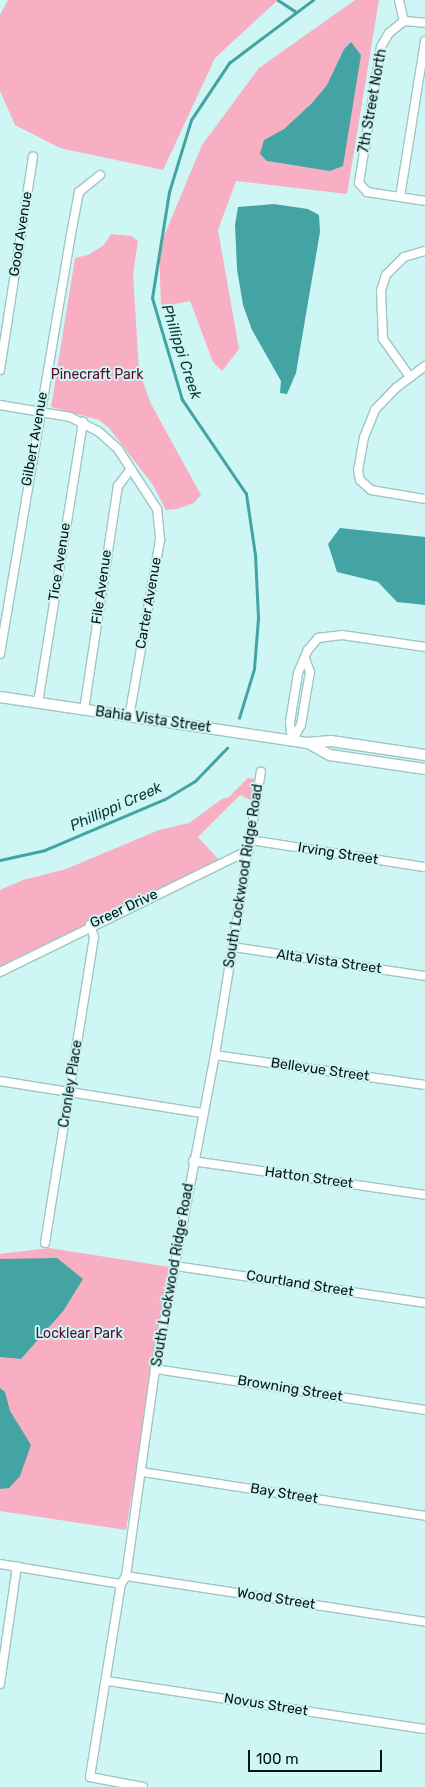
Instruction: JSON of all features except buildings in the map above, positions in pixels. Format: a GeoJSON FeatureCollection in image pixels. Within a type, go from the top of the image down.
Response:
{"type":"FeatureCollection","features":[{"type":"Feature","properties":{"kind":"street"},"geometry":{"type":"LineString","coordinates":[[399,0],[404,21],[425,23]]}},
{"type":"Feature","properties":{"kind":"street","name":"7th Street North"},"geometry":{"type":"LineString","coordinates":[[400,197],[364,190],[359,179],[381,47],[389,33],[404,21]]}},
{"type":"Feature","properties":{"kind":"street"},"geometry":{"type":"LineString","coordinates":[[425,41],[400,197],[425,201]]}},
{"type":"Feature","properties":{"kind":"street","name":"Good Avenue"},"geometry":{"type":"LineString","coordinates":[[0,370],[33,157]]}},
{"type":"Feature","properties":{"kind":"street","name":"Gilbert Avenue"},"geometry":{"type":"LineString","coordinates":[[0,654],[40,411],[79,192],[100,176]]}},
{"type":"Feature","properties":{"kind":"street"},"geometry":{"type":"LineString","coordinates":[[410,377],[383,339],[381,291],[386,275],[404,257],[425,251]]}},
{"type":"Feature","properties":{"kind":"street"},"geometry":{"type":"LineString","coordinates":[[425,366],[384,399],[369,421],[358,470],[363,485],[371,490],[425,499]]}},
{"type":"Feature","properties":{"kind":"street"},"geometry":{"type":"LineString","coordinates":[[0,405],[40,411],[83,422]]}},
{"type":"Feature","properties":{"kind":"street","name":"Carter Avenue"},"geometry":{"type":"LineString","coordinates":[[83,422],[111,442],[157,509],[160,540],[128,717]]}},
{"type":"Feature","properties":{"kind":"street","name":"Tice Avenue"},"geometry":{"type":"LineString","coordinates":[[38,703],[83,422]]}},
{"type":"Feature","properties":{"kind":"street","name":"File Avenue"},"geometry":{"type":"LineString","coordinates":[[84,710],[118,486],[131,469]]}},
{"type":"Feature","properties":{"kind":"street"},"geometry":{"type":"LineString","coordinates":[[292,740],[290,722],[298,673],[313,642],[332,634],[425,647]]}},
{"type":"Feature","properties":{"kind":"street"},"geometry":{"type":"LineString","coordinates":[[292,740],[301,725],[310,672],[305,658]]}},
{"type":"Feature","properties":{"kind":"street","name":"Bahia Vista Street"},"geometry":{"type":"LineString","coordinates":[[0,697],[307,743],[331,741],[425,755]]}},
{"type":"Feature","properties":{"kind":"street","name":"Bahia Vista Street"},"geometry":{"type":"LineString","coordinates":[[307,743],[330,756],[425,769]]}},
{"type":"Feature","properties":{"kind":"street","name":"South Lockwood Ridge Road"},"geometry":{"type":"LineString","coordinates":[[143,1787],[90,1777],[108,1681],[121,1584],[126,1576],[155,1369],[202,1113],[215,1055],[261,772]]}},
{"type":"Feature","properties":{"kind":"street","name":"Irving Street"},"geometry":{"type":"LineString","coordinates":[[250,840],[425,867]]}},
{"type":"Feature","properties":{"kind":"street","name":"Greer Drive"},"geometry":{"type":"LineString","coordinates":[[0,972],[90,925],[249,850]]}},
{"type":"Feature","properties":{"kind":"street","name":"Cronley Place"},"geometry":{"type":"LineString","coordinates":[[45,1243],[94,937],[90,925]]}},
{"type":"Feature","properties":{"kind":"street","name":"Alta Vista Street"},"geometry":{"type":"LineString","coordinates":[[233,947],[425,976]]}},
{"type":"Feature","properties":{"kind":"street","name":"Bellevue Street"},"geometry":{"type":"LineString","coordinates":[[215,1055],[425,1085]]}},
{"type":"Feature","properties":{"kind":"street"},"geometry":{"type":"LineString","coordinates":[[0,1081],[202,1113]]}},
{"type":"Feature","properties":{"kind":"street","name":"Hatton Street"},"geometry":{"type":"LineString","coordinates":[[194,1161],[425,1195]]}},
{"type":"Feature","properties":{"kind":"street","name":"Courtland Street"},"geometry":{"type":"LineString","coordinates":[[175,1266],[425,1303]]}},
{"type":"Feature","properties":{"kind":"street","name":"Browning Street"},"geometry":{"type":"LineString","coordinates":[[155,1369],[425,1410]]}},
{"type":"Feature","properties":{"kind":"street","name":"Bay Street"},"geometry":{"type":"LineString","coordinates":[[142,1472],[425,1516]]}},
{"type":"Feature","properties":{"kind":"street"},"geometry":{"type":"LineString","coordinates":[[0,1564],[121,1584]]}},
{"type":"Feature","properties":{"kind":"street"},"geometry":{"type":"LineString","coordinates":[[0,1684],[17,1566]]}},
{"type":"Feature","properties":{"kind":"street","name":"Wood Street"},"geometry":{"type":"LineString","coordinates":[[126,1576],[425,1622]]}},
{"type":"Feature","properties":{"kind":"street","name":"Novus Street"},"geometry":{"type":"LineString","coordinates":[[108,1681],[425,1729]]}},
{"type":"Feature","properties":{"kind":"green space"},"geometry":{"type":"Polygon","coordinates":[[[8,0],[278,0],[215,58],[163,170],[60,148],[15,125],[0,91],[0,15],[8,0]]]}},
{"type":"Feature","properties":{"kind":"green space"},"geometry":{"type":"Polygon","coordinates":[[[355,0],[379,0],[347,194],[236,181],[218,230],[239,349],[222,371],[213,362],[190,301],[161,307],[159,248],[202,145],[259,68],[355,0]],[[351,42],[344,49],[327,86],[312,103],[284,129],[264,140],[267,161],[299,166],[351,42]]]}},
{"type":"Feature","properties":{"kind":"green space","name":"Pinecraft Park"},"geometry":{"type":"Polygon","coordinates":[[[111,234],[131,236],[138,241],[133,274],[139,371],[151,404],[201,495],[194,503],[177,509],[166,510],[153,485],[109,428],[99,420],[51,407],[75,258],[88,255],[104,245],[111,234]]]}},
{"type":"Feature","properties":{"kind":"green space"},"geometry":{"type":"Polygon","coordinates":[[[248,778],[256,779],[253,801],[240,795],[198,837],[219,860],[0,966],[0,890],[23,880],[66,869],[159,830],[189,823],[222,799],[229,797],[248,778]]]}},
{"type":"Feature","properties":{"kind":"green space","name":"Locklear Park"},"geometry":{"type":"Polygon","coordinates":[[[49,1248],[170,1267],[126,1530],[0,1511],[0,1254],[49,1248]]]}},
{"type":"Feature","properties":{"kind":"water"},"geometry":{"type":"Polygon","coordinates":[[[351,42],[361,55],[343,166],[330,171],[267,161],[260,154],[264,140],[284,129],[312,103],[327,85],[344,49],[351,42]]]}},
{"type":"Feature","properties":{"kind":"water"},"geometry":{"type":"Polygon","coordinates":[[[274,204],[308,209],[319,215],[320,232],[296,373],[287,394],[280,393],[281,381],[252,330],[243,305],[237,269],[235,225],[238,207],[274,204]]]}},
{"type":"Feature","properties":{"kind":"water"},"geometry":{"type":"Polygon","coordinates":[[[340,528],[425,537],[425,605],[397,602],[378,582],[337,572],[328,544],[340,528]]]}},
{"type":"Feature","properties":{"kind":"water"},"geometry":{"type":"Polygon","coordinates":[[[57,1258],[83,1279],[64,1310],[21,1359],[0,1357],[0,1259],[57,1258]]]}},
{"type":"Feature","properties":{"kind":"water"},"geometry":{"type":"Polygon","coordinates":[[[0,1388],[5,1392],[10,1411],[31,1445],[20,1476],[9,1488],[0,1489],[0,1388]]]}},
{"type":"Feature","properties":{"kind":"waterway"},"geometry":{"type":"LineString","coordinates":[[278,0],[295,11]]}},
{"type":"Feature","properties":{"kind":"waterway","name":"Phillippi Creek"},"geometry":{"type":"LineString","coordinates":[[239,718],[254,669],[258,618],[255,555],[246,494],[182,400],[152,298],[169,192],[191,120],[229,63],[313,0]]}},
{"type":"Feature","properties":{"kind":"waterway","name":"Phillippi Creek"},"geometry":{"type":"LineString","coordinates":[[0,860],[45,850],[165,799],[195,781],[227,748]]}}]}
